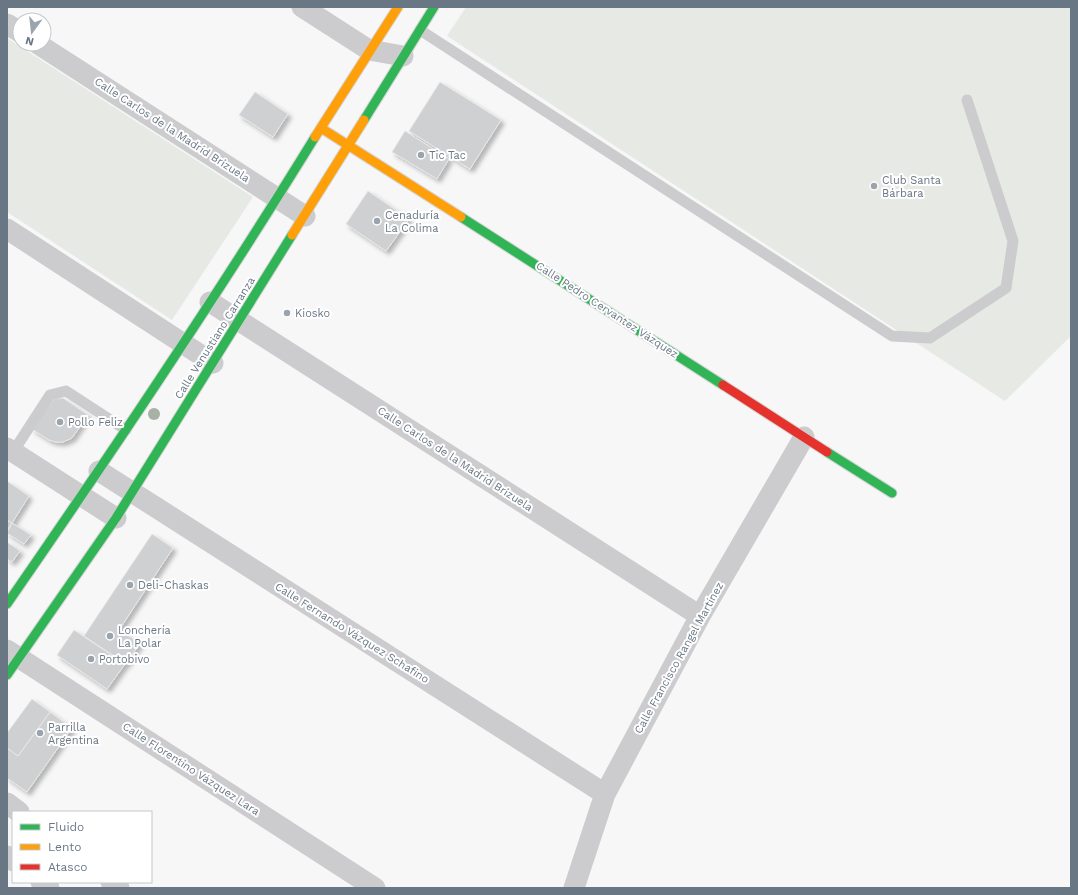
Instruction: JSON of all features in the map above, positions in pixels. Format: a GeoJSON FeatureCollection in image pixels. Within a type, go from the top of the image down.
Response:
{"type":"FeatureCollection","features":[{"type":"Feature","properties":{"kind":"street"},"geometry":{"type":"LineString","coordinates":[[302,7],[369,50],[403,56]]}},
{"type":"Feature","properties":{"kind":"street","name":"Calle Venustiano Carranza"},"geometry":{"type":"LineString","coordinates":[[7,604],[83,496],[278,199],[369,50],[398,7]]}},
{"type":"Feature","properties":{"kind":"street","name":"Calle Venustiano Carranza"},"geometry":{"type":"LineString","coordinates":[[11,661],[116,518],[434,7]]}},
{"type":"Feature","properties":{"kind":"street","name":"Calle Carlos de la Madrid Brizuela"},"geometry":{"type":"LineString","coordinates":[[50,52],[305,216]]}},
{"type":"Feature","properties":{"kind":"street","name":"Calle Pedro Cervantez Vázquez"},"geometry":{"type":"LineString","coordinates":[[321,128],[892,493]]}},
{"type":"Feature","properties":{"kind":"street"},"geometry":{"type":"LineString","coordinates":[[7,229],[213,363]]}},
{"type":"Feature","properties":{"kind":"street","name":"Calle Carlos de la Madrid Brizuela"},"geometry":{"type":"LineString","coordinates":[[210,302],[700,616]]}},
{"type":"Feature","properties":{"kind":"street","name":"Calle Francisco Rangel Martínez"},"geometry":{"type":"LineString","coordinates":[[574,888],[605,794],[700,616],[804,437]]}},
{"type":"Feature","properties":{"kind":"street"},"geometry":{"type":"LineString","coordinates":[[10,450],[116,518]]}},
{"type":"Feature","properties":{"kind":"street","name":"Calle Fernando Vázquez Schafino"},"geometry":{"type":"LineString","coordinates":[[99,471],[131,493],[605,794]]}},
{"type":"Feature","properties":{"kind":"street","name":"Calle Florentino Vázquez Lara"},"geometry":{"type":"LineString","coordinates":[[11,661],[375,888]]}},
{"type":"Feature","properties":{"kind":"street"},"geometry":{"type":"LineString","coordinates":[[7,803],[18,811]]}},
{"type":"Feature","properties":{"kind":"lane"},"geometry":{"type":"LineString","coordinates":[[420,30],[892,336],[930,338],[1006,288],[1014,242],[968,100]]}},
{"type":"Feature","properties":{"kind":"lane"},"geometry":{"type":"LineString","coordinates":[[10,450],[50,395],[66,391],[126,430]]}},
{"type":"Feature","properties":{"kind":"shaded area","name":"Club Santa Bárbara"},"geometry":{"type":"Polygon","coordinates":[[[466,7],[1071,7],[1071,336],[1005,401],[447,36],[466,7]]]}},
{"type":"Feature","properties":{"kind":"shaded area"},"geometry":{"type":"Polygon","coordinates":[[[7,38],[12,41],[12,52],[29,52],[253,197],[172,320],[7,212],[7,38]]]}},
{"type":"Feature","properties":{"kind":"building"},"geometry":{"type":"Polygon","coordinates":[[[440,82],[501,120],[470,169],[409,131],[440,82]]]}},
{"type":"Feature","properties":{"kind":"building"},"geometry":{"type":"Polygon","coordinates":[[[255,92],[288,114],[273,137],[239,115],[255,92]]]}},
{"type":"Feature","properties":{"kind":"building","name":"Tic Tac"},"geometry":{"type":"Polygon","coordinates":[[[405,131],[449,159],[437,179],[392,152],[405,131]]]}},
{"type":"Feature","properties":{"kind":"building","name":"Cenaduría La Colima"},"geometry":{"type":"Polygon","coordinates":[[[368,191],[409,219],[386,251],[346,224],[368,191]]]}},
{"type":"Feature","properties":{"kind":"building","name":"Pollo Feliz"},"geometry":{"type":"Polygon","coordinates":[[[63,398],[88,415],[72,438],[63,442],[56,442],[49,440],[32,429],[54,399],[63,398]]]}},
{"type":"Feature","properties":{"kind":"building"},"geometry":{"type":"Polygon","coordinates":[[[7,481],[29,496],[12,523],[7,520],[7,481]]]}},
{"type":"Feature","properties":{"kind":"building"},"geometry":{"type":"Polygon","coordinates":[[[7,520],[12,523],[7,530],[7,520]]]}},
{"type":"Feature","properties":{"kind":"building"},"geometry":{"type":"Polygon","coordinates":[[[12,523],[31,535],[24,544],[7,533],[12,523]]]}},
{"type":"Feature","properties":{"kind":"building"},"geometry":{"type":"Polygon","coordinates":[[[152,534],[173,548],[119,630],[140,643],[126,664],[84,636],[152,534]]]}},
{"type":"Feature","properties":{"kind":"building"},"geometry":{"type":"Polygon","coordinates":[[[7,542],[20,551],[12,562],[7,559],[7,542]]]}},
{"type":"Feature","properties":{"kind":"building","name":"Portobivo"},"geometry":{"type":"Polygon","coordinates":[[[74,630],[125,664],[107,689],[57,655],[74,630]]]}},
{"type":"Feature","properties":{"kind":"building"},"geometry":{"type":"Polygon","coordinates":[[[32,699],[50,712],[18,756],[7,748],[7,733],[32,699]]]}},
{"type":"Feature","properties":{"kind":"building"},"geometry":{"type":"Polygon","coordinates":[[[50,712],[72,728],[27,792],[7,778],[7,748],[18,756],[50,712]]]}},
{"type":"Feature","properties":{"kind":"traffic: fast"},"geometry":{"type":"LineString","coordinates":[[364,120],[434,7]]}},
{"type":"Feature","properties":{"kind":"traffic: fast"},"geometry":{"type":"LineString","coordinates":[[7,604],[164,373],[315,137]]}},
{"type":"Feature","properties":{"kind":"traffic: fast"},"geometry":{"type":"LineString","coordinates":[[461,217],[723,385]]}},
{"type":"Feature","properties":{"kind":"traffic: fast"},"geometry":{"type":"LineString","coordinates":[[7,675],[116,518],[292,235]]}},
{"type":"Feature","properties":{"kind":"traffic: fast"},"geometry":{"type":"LineString","coordinates":[[827,452],[892,493]]}},
{"type":"Feature","properties":{"kind":"traffic: slow"},"geometry":{"type":"LineString","coordinates":[[315,137],[398,7]]}},
{"type":"Feature","properties":{"kind":"traffic: slow"},"geometry":{"type":"LineString","coordinates":[[292,235],[364,120]]}},
{"type":"Feature","properties":{"kind":"traffic: slow"},"geometry":{"type":"LineString","coordinates":[[321,128],[461,217]]}},
{"type":"Feature","properties":{"kind":"traffic: jam"},"geometry":{"type":"LineString","coordinates":[[723,385],[827,452]]}},
{"type":"Feature","properties":{"kind":"place","name":"Tic Tac"},"geometry":{"type":"Point","coordinates":[421,155]}},
{"type":"Feature","properties":{"kind":"place","name":"Club Santa Bárbara"},"geometry":{"type":"Point","coordinates":[874,186]}},
{"type":"Feature","properties":{"kind":"place","name":"Cenaduría La Colima"},"geometry":{"type":"Point","coordinates":[377,221]}},
{"type":"Feature","properties":{"kind":"place","name":"Kiosko"},"geometry":{"type":"Point","coordinates":[287,313]}},
{"type":"Feature","properties":{"kind":"place","name":"Pollo Feliz"},"geometry":{"type":"Point","coordinates":[60,422]}},
{"type":"Feature","properties":{"kind":"place","name":"Deli-Chaskas"},"geometry":{"type":"Point","coordinates":[130,585]}},
{"type":"Feature","properties":{"kind":"place","name":"Lonchería La Polar"},"geometry":{"type":"Point","coordinates":[110,636]}},
{"type":"Feature","properties":{"kind":"place","name":"Portobivo"},"geometry":{"type":"Point","coordinates":[91,659]}},
{"type":"Feature","properties":{"kind":"place","name":"Parrilla Argentina"},"geometry":{"type":"Point","coordinates":[40,733]}}]}
